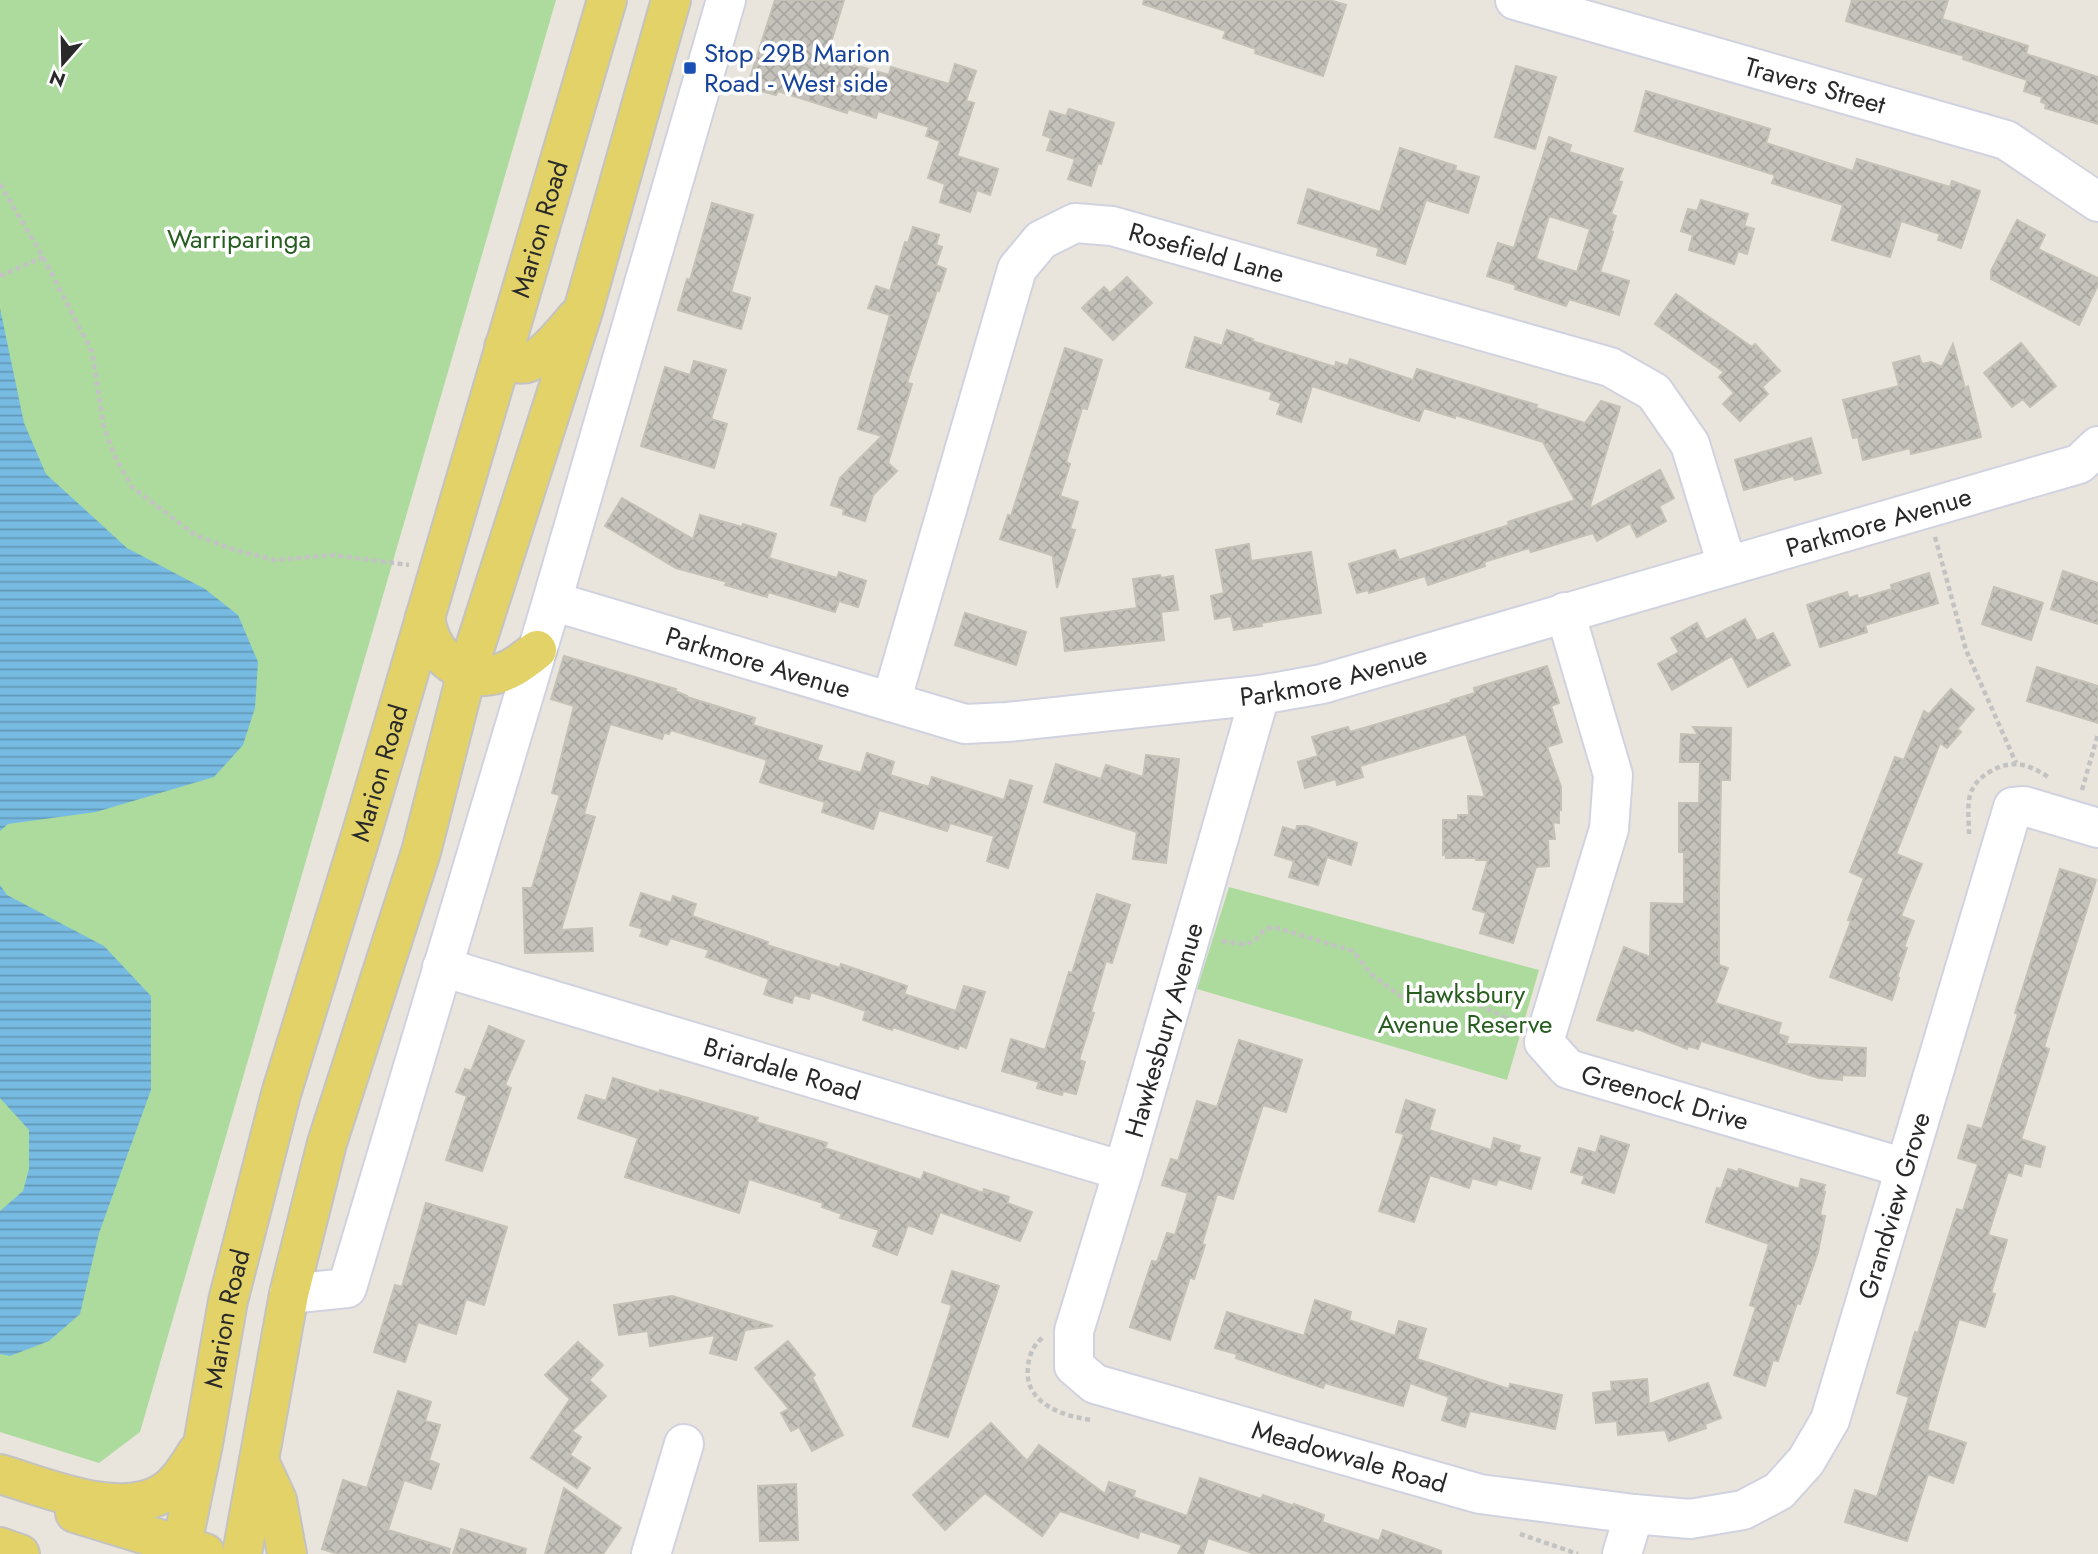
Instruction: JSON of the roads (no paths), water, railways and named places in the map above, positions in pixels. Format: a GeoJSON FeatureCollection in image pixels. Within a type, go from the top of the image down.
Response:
{"type":"FeatureCollection","features":[{"type":"Feature","properties":{"kind":"main road","name":"Marion Road"},"geometry":{"type":"LineString","coordinates":[[189,1552],[203,1444],[228,1301],[281,1094],[362,832],[607,0]]}},
{"type":"Feature","properties":{"kind":"main road"},"geometry":{"type":"LineString","coordinates":[[242,1554],[289,1294],[327,1143],[421,852],[467,672],[583,311],[671,0]]}},
{"type":"Feature","properties":{"kind":"main road"},"geometry":{"type":"LineString","coordinates":[[504,347],[512,360],[522,364],[531,363],[562,335],[583,311]]}},
{"type":"Feature","properties":{"kind":"main road"},"geometry":{"type":"LineString","coordinates":[[425,617],[428,633],[439,654],[449,663],[482,677],[497,674],[522,663],[537,650]]}},
{"type":"Feature","properties":{"kind":"main road"},"geometry":{"type":"LineString","coordinates":[[0,1474],[93,1501],[119,1503],[145,1500],[163,1493],[179,1479],[203,1444]]}},
{"type":"Feature","properties":{"kind":"main road"},"geometry":{"type":"LineString","coordinates":[[259,1461],[277,1500],[287,1554]]}},
{"type":"Feature","properties":{"kind":"main road"},"geometry":{"type":"LineString","coordinates":[[0,1488],[189,1552]]}},
{"type":"Feature","properties":{"kind":"main road"},"geometry":{"type":"LineString","coordinates":[[0,1547],[20,1554]]}},
{"type":"Feature","properties":{"kind":"street"},"geometry":{"type":"LineString","coordinates":[[289,1294],[347,1287],[552,601],[726,0]]}},
{"type":"Feature","properties":{"kind":"street","name":"Travers Street"},"geometry":{"type":"LineString","coordinates":[[1515,0],[1558,6],[2006,140],[2098,202]]}},
{"type":"Feature","properties":{"kind":"street","name":"Rosefield Lane"},"geometry":{"type":"LineString","coordinates":[[891,702],[1017,269],[1041,240],[1075,223],[1112,226],[1610,367],[1654,391],[1690,444],[1727,565]]}},
{"type":"Feature","properties":{"kind":"street","name":"Parkmore Avenue"},"geometry":{"type":"LineString","coordinates":[[552,601],[965,724],[1007,722],[1261,695],[1322,684],[2078,464],[2098,446]]}},
{"type":"Feature","properties":{"kind":"street","name":"Greenock Drive"},"geometry":{"type":"LineString","coordinates":[[1565,612],[1613,775],[1609,829],[1544,1042],[1568,1069],[1905,1168]]}},
{"type":"Feature","properties":{"kind":"street","name":"Hawkesbury Avenue"},"geometry":{"type":"LineString","coordinates":[[1074,1366],[1074,1331],[1261,695]]}},
{"type":"Feature","properties":{"kind":"street","name":"Grandview Grove"},"geometry":{"type":"LineString","coordinates":[[1634,1514],[1690,1518],[1743,1510],[1779,1491],[1807,1461],[1830,1420],[2013,807],[2089,812]]}},
{"type":"Feature","properties":{"kind":"street","name":"Briardale Road"},"geometry":{"type":"LineString","coordinates":[[442,967],[1123,1171]]}},
{"type":"Feature","properties":{"kind":"street","name":"Meadowvale Road"},"geometry":{"type":"LineString","coordinates":[[1074,1366],[1096,1384],[1480,1494],[1634,1514]]}},
{"type":"Feature","properties":{"kind":"street"},"geometry":{"type":"LineString","coordinates":[[651,1554],[684,1444]]}},
{"type":"Feature","properties":{"kind":"street"},"geometry":{"type":"LineString","coordinates":[[1622,1554],[1634,1514]]}},
{"type":"Feature","properties":{"kind":"water"},"geometry":{"type":"Polygon","coordinates":[[[0,308],[24,423],[46,474],[127,548],[205,589],[238,615],[258,662],[255,708],[243,745],[214,777],[96,812],[8,824],[0,831],[0,308]]]}},
{"type":"Feature","properties":{"kind":"water"},"geometry":{"type":"Polygon","coordinates":[[[0,885],[7,895],[104,946],[151,996],[151,1090],[99,1233],[80,1314],[49,1341],[10,1356],[0,1354],[0,1211],[23,1191],[29,1169],[29,1130],[0,1098],[0,885]]]}},
{"type":"Feature","properties":{"kind":"place","name":"Stop 29B Marion Road - West side"},"geometry":{"type":"Point","coordinates":[690,68]}},
{"type":"Feature","properties":{"kind":"park label","name":"Warriparinga"},"geometry":{"type":"Point","coordinates":[239,239]}},
{"type":"Feature","properties":{"kind":"park label","name":"Hawksbury Avenue Reserve"},"geometry":{"type":"Point","coordinates":[1465,1009]}}]}
